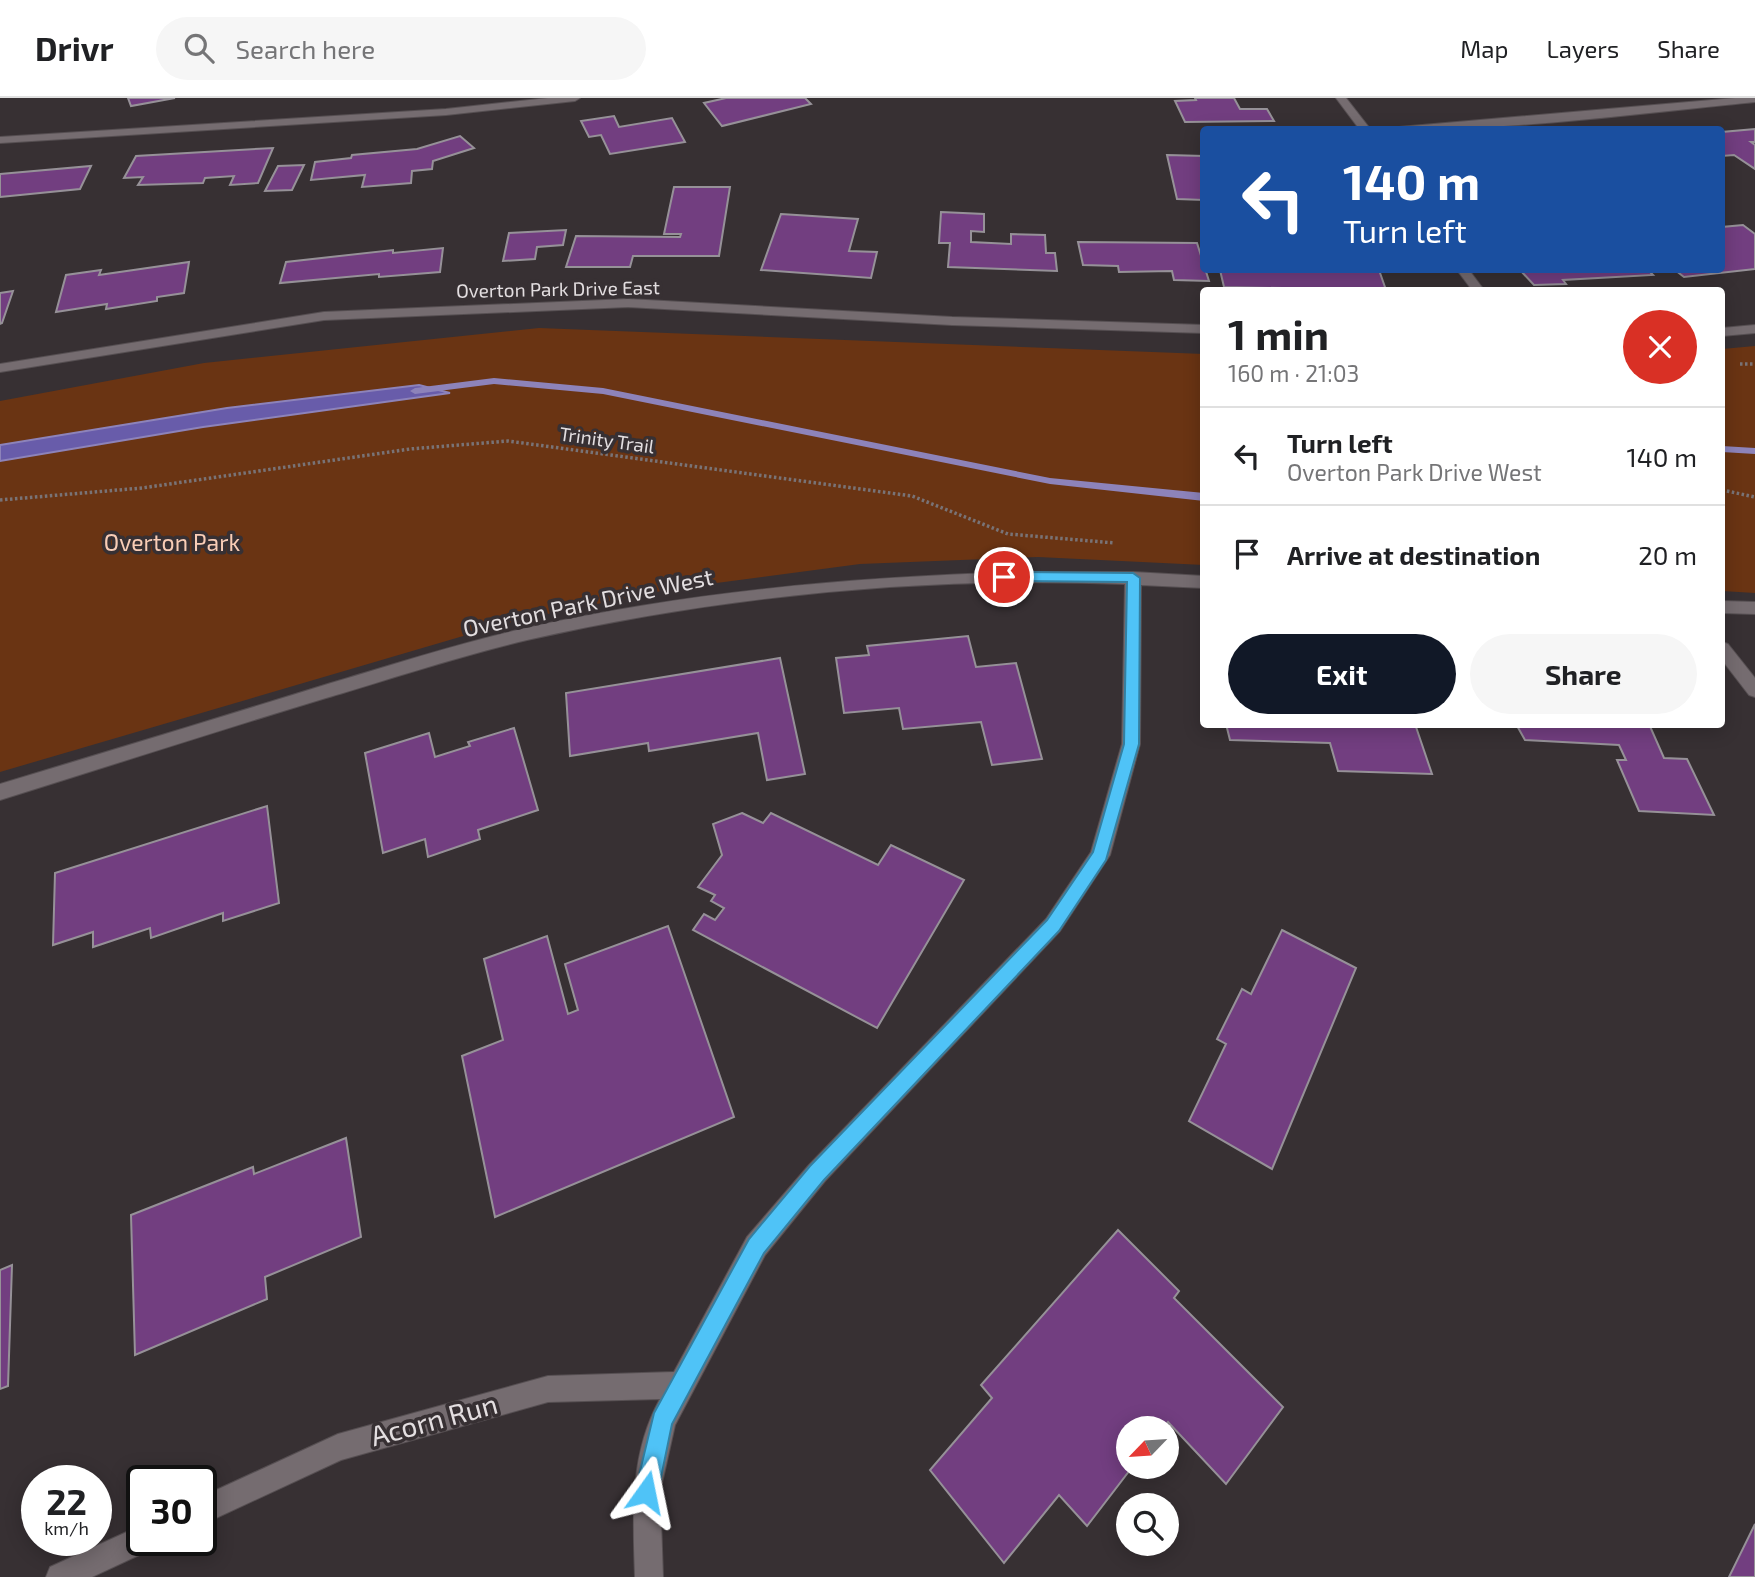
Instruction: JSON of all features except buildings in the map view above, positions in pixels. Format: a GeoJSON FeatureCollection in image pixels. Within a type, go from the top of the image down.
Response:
{"type":"FeatureCollection","features":[{"type":"Feature","properties":{"kind":"street"},"geometry":{"type":"LineString","coordinates":[[0,140],[446,113],[575,98]]}},
{"type":"Feature","properties":{"kind":"street"},"geometry":{"type":"LineString","coordinates":[[1341,98],[1363,126]]}},
{"type":"Feature","properties":{"kind":"street"},"geometry":{"type":"LineString","coordinates":[[1460,126],[1755,99]]}},
{"type":"Feature","properties":{"kind":"street","name":"Overton Park Drive East"},"geometry":{"type":"LineString","coordinates":[[0,368],[324,316],[628,303],[952,321],[1200,328]]}},
{"type":"Feature","properties":{"kind":"street"},"geometry":{"type":"LineString","coordinates":[[1725,332],[1755,329]]}},
{"type":"Feature","properties":{"kind":"street","name":"Overton Park Drive West"},"geometry":{"type":"LineString","coordinates":[[0,792],[411,666],[527,635],[627,615],[738,597],[908,579],[978,576],[1200,582]]}},
{"type":"Feature","properties":{"kind":"street"},"geometry":{"type":"LineString","coordinates":[[649,1577],[646,1492],[662,1421],[757,1246],[817,1173],[1053,925],[1100,855],[1131,744],[1133,578]]}},
{"type":"Feature","properties":{"kind":"street"},"geometry":{"type":"LineString","coordinates":[[1725,607],[1755,608]]}},
{"type":"Feature","properties":{"kind":"street"},"geometry":{"type":"LineString","coordinates":[[1725,652],[1755,690]]}},
{"type":"Feature","properties":{"kind":"street","name":"Acorn Run"},"geometry":{"type":"LineString","coordinates":[[217,1504],[338,1447],[548,1389],[680,1385]]}},
{"type":"Feature","properties":{"kind":"street"},"geometry":{"type":"LineString","coordinates":[[60,1577],[126,1546]]}},
{"type":"Feature","properties":{"kind":"path","name":"Trinity Trail"},"geometry":{"type":"LineString","coordinates":[[0,500],[142,488],[411,449],[508,441],[912,496],[1008,534],[1126,544]]}},
{"type":"Feature","properties":{"kind":"path"},"geometry":{"type":"LineString","coordinates":[[1725,491],[1755,497]]}},
{"type":"Feature","properties":{"kind":"green space","name":"Overton Park"},"geometry":{"type":"Polygon","coordinates":[[[539,328],[1200,354],[1200,565],[1038,557],[860,564],[671,589],[518,620],[0,772],[0,401],[204,363],[539,328]]]}},
{"type":"Feature","properties":{"kind":"green space"},"geometry":{"type":"Polygon","coordinates":[[[1755,346],[1755,593],[1725,591],[1725,349],[1755,346]]]}},
{"type":"Feature","properties":{"kind":"shaded area"},"geometry":{"type":"Polygon","coordinates":[[[419,385],[450,393],[203,427],[0,461],[0,445],[227,408],[419,385]]]}},
{"type":"Feature","properties":{"kind":"waterway"},"geometry":{"type":"LineString","coordinates":[[415,391],[494,381],[603,391],[1050,481],[1200,497]]}},
{"type":"Feature","properties":{"kind":"waterway"},"geometry":{"type":"LineString","coordinates":[[1725,449],[1755,451]]}},
{"type":"Feature","properties":{"kind":"route"},"geometry":{"type":"LineString","coordinates":[[646,1492],[662,1421],[757,1246],[817,1173],[1053,925],[1100,855],[1131,744],[1133,578],[1004,577]]}}]}
